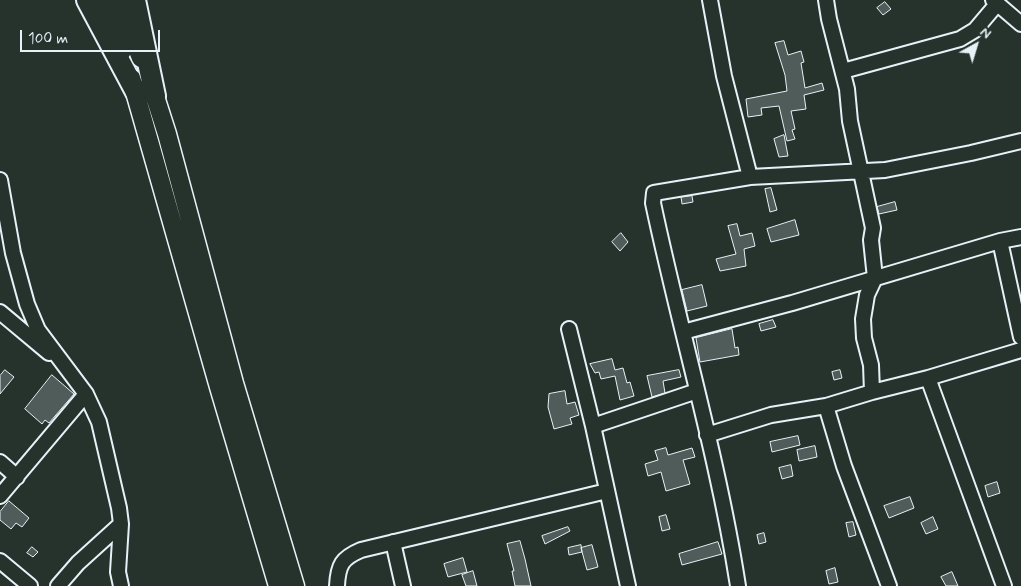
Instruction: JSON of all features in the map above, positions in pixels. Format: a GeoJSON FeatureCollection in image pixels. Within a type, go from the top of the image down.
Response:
{"type":"FeatureCollection","features":[{"type":"Feature","properties":{"kind":"highway"},"geometry":{"type":"LineString","coordinates":[[87,0],[146,94]]}},
{"type":"Feature","properties":{"kind":"highway"},"geometry":{"type":"LineString","coordinates":[[135,0],[146,94]]}},
{"type":"Feature","properties":{"kind":"main road"},"geometry":{"type":"LineString","coordinates":[[103,0],[146,94],[167,134],[234,383],[295,586]]}},
{"type":"Feature","properties":{"kind":"main road"},"geometry":{"type":"LineString","coordinates":[[118,0],[146,94],[218,387],[278,586]]}},
{"type":"Feature","properties":{"kind":"street"},"geometry":{"type":"LineString","coordinates":[[710,0],[724,76],[750,178]]}},
{"type":"Feature","properties":{"kind":"street"},"geometry":{"type":"LineString","coordinates":[[826,0],[843,71],[852,129],[873,228],[871,240],[875,278],[866,295],[863,319],[864,338],[871,365],[872,392]]}},
{"type":"Feature","properties":{"kind":"street"},"geometry":{"type":"LineString","coordinates":[[843,71],[960,39],[975,30],[995,2],[1021,24]]}},
{"type":"Feature","properties":{"kind":"street"},"geometry":{"type":"LineString","coordinates":[[738,586],[730,533],[669,278],[653,203],[654,193],[750,178],[885,170],[1021,141]]}},
{"type":"Feature","properties":{"kind":"street"},"geometry":{"type":"LineString","coordinates":[[0,180],[13,253],[27,304],[38,330],[86,394],[101,431],[115,485],[121,524],[118,572],[122,586]]}},
{"type":"Feature","properties":{"kind":"street"},"geometry":{"type":"LineString","coordinates":[[683,332],[792,303],[1000,241],[1021,237]]}},
{"type":"Feature","properties":{"kind":"street"},"geometry":{"type":"LineString","coordinates":[[1000,241],[1021,337]]}},
{"type":"Feature","properties":{"kind":"street"},"geometry":{"type":"LineString","coordinates":[[0,312],[67,368]]}},
{"type":"Feature","properties":{"kind":"street"},"geometry":{"type":"LineString","coordinates":[[569,329],[593,426],[628,586]]}},
{"type":"Feature","properties":{"kind":"street"},"geometry":{"type":"LineString","coordinates":[[707,434],[771,415],[826,406],[1021,350]]}},
{"type":"Feature","properties":{"kind":"street"},"geometry":{"type":"LineString","coordinates":[[928,378],[1004,586]]}},
{"type":"Feature","properties":{"kind":"street"},"geometry":{"type":"LineString","coordinates":[[593,426],[697,391]]}},
{"type":"Feature","properties":{"kind":"street"},"geometry":{"type":"LineString","coordinates":[[0,496],[86,394]]}},
{"type":"Feature","properties":{"kind":"street"},"geometry":{"type":"LineString","coordinates":[[826,406],[844,466],[889,586]]}},
{"type":"Feature","properties":{"kind":"street"},"geometry":{"type":"LineString","coordinates":[[0,462],[17,477]]}},
{"type":"Feature","properties":{"kind":"street"},"geometry":{"type":"LineString","coordinates":[[337,586],[339,566],[344,559],[361,550],[607,491]]}},
{"type":"Feature","properties":{"kind":"street"},"geometry":{"type":"LineString","coordinates":[[58,586],[78,563],[121,524]]}},
{"type":"Feature","properties":{"kind":"street"},"geometry":{"type":"LineString","coordinates":[[394,542],[403,586]]}},
{"type":"Feature","properties":{"kind":"street"},"geometry":{"type":"LineString","coordinates":[[0,561],[30,586]]}},
{"type":"Feature","properties":{"kind":"building"},"geometry":{"type":"Polygon","coordinates":[[[885,2],[891,9],[883,15],[877,8],[885,2]]]}},
{"type":"Feature","properties":{"kind":"building"},"geometry":{"type":"Polygon","coordinates":[[[784,41],[788,55],[801,51],[804,62],[801,63],[805,88],[822,83],[824,90],[804,95],[806,109],[791,111],[795,129],[792,130],[795,139],[787,141],[779,106],[761,108],[762,115],[748,117],[746,99],[787,91],[785,75],[775,43],[784,41]]]}},
{"type":"Feature","properties":{"kind":"building"},"geometry":{"type":"Polygon","coordinates":[[[784,135],[788,156],[779,157],[774,139],[784,135]]]}},
{"type":"Feature","properties":{"kind":"building"},"geometry":{"type":"Polygon","coordinates":[[[771,188],[777,210],[770,212],[765,189],[771,188]]]}},
{"type":"Feature","properties":{"kind":"building"},"geometry":{"type":"Polygon","coordinates":[[[692,196],[693,202],[682,204],[681,197],[692,196]]]}},
{"type":"Feature","properties":{"kind":"building"},"geometry":{"type":"Polygon","coordinates":[[[895,202],[897,210],[879,214],[877,207],[895,202]]]}},
{"type":"Feature","properties":{"kind":"building"},"geometry":{"type":"Polygon","coordinates":[[[795,220],[799,235],[771,242],[767,229],[795,220]]]}},
{"type":"Feature","properties":{"kind":"building"},"geometry":{"type":"Polygon","coordinates":[[[737,224],[740,236],[752,233],[755,246],[744,249],[746,266],[720,271],[716,259],[736,254],[728,226],[737,224]]]}},
{"type":"Feature","properties":{"kind":"building"},"geometry":{"type":"Polygon","coordinates":[[[621,233],[628,242],[620,251],[612,242],[621,233]]]}},
{"type":"Feature","properties":{"kind":"building"},"geometry":{"type":"Polygon","coordinates":[[[702,285],[707,306],[687,311],[682,290],[702,285]]]}},
{"type":"Feature","properties":{"kind":"building"},"geometry":{"type":"Polygon","coordinates":[[[773,320],[776,327],[761,331],[759,324],[773,320]]]}},
{"type":"Feature","properties":{"kind":"building"},"geometry":{"type":"Polygon","coordinates":[[[732,329],[735,348],[738,347],[739,355],[700,362],[696,338],[732,329]]]}},
{"type":"Feature","properties":{"kind":"building"},"geometry":{"type":"Polygon","coordinates":[[[612,359],[615,370],[623,368],[627,383],[630,382],[634,396],[620,400],[615,376],[601,379],[599,372],[595,373],[590,364],[612,359]]]}},
{"type":"Feature","properties":{"kind":"building"},"geometry":{"type":"Polygon","coordinates":[[[5,370],[14,377],[0,394],[0,376],[5,370]]]}},
{"type":"Feature","properties":{"kind":"building"},"geometry":{"type":"Polygon","coordinates":[[[679,370],[681,377],[663,381],[665,393],[652,397],[647,376],[679,370]]]}},
{"type":"Feature","properties":{"kind":"building"},"geometry":{"type":"Polygon","coordinates":[[[840,370],[842,378],[834,380],[832,372],[840,370]]]}},
{"type":"Feature","properties":{"kind":"building"},"geometry":{"type":"Polygon","coordinates":[[[52,375],[74,394],[49,423],[45,420],[42,424],[25,409],[52,375]]]}},
{"type":"Feature","properties":{"kind":"building"},"geometry":{"type":"Polygon","coordinates":[[[565,391],[567,404],[575,402],[579,415],[570,418],[572,424],[554,429],[548,407],[549,394],[565,391]]]}},
{"type":"Feature","properties":{"kind":"building"},"geometry":{"type":"Polygon","coordinates":[[[798,436],[800,445],[772,452],[770,442],[798,436]]]}},
{"type":"Feature","properties":{"kind":"building"},"geometry":{"type":"Polygon","coordinates":[[[815,446],[817,457],[799,461],[797,450],[815,446]]]}},
{"type":"Feature","properties":{"kind":"building"},"geometry":{"type":"Polygon","coordinates":[[[666,448],[668,455],[692,448],[695,457],[683,460],[690,484],[666,491],[661,472],[648,476],[645,464],[658,460],[655,451],[666,448]]]}},
{"type":"Feature","properties":{"kind":"building"},"geometry":{"type":"Polygon","coordinates":[[[791,465],[793,476],[782,479],[779,468],[791,465]]]}},
{"type":"Feature","properties":{"kind":"building"},"geometry":{"type":"Polygon","coordinates":[[[997,482],[1000,493],[988,497],[985,486],[997,482]]]}},
{"type":"Feature","properties":{"kind":"building"},"geometry":{"type":"Polygon","coordinates":[[[910,497],[914,508],[889,518],[884,506],[910,497]]]}},
{"type":"Feature","properties":{"kind":"building"},"geometry":{"type":"Polygon","coordinates":[[[9,501],[29,518],[22,527],[16,523],[11,529],[0,520],[0,512],[9,501]]]}},
{"type":"Feature","properties":{"kind":"building"},"geometry":{"type":"Polygon","coordinates":[[[666,515],[670,529],[662,531],[659,517],[666,515]]]}},
{"type":"Feature","properties":{"kind":"building"},"geometry":{"type":"Polygon","coordinates":[[[933,517],[938,529],[926,534],[921,523],[933,517]]]}},
{"type":"Feature","properties":{"kind":"building"},"geometry":{"type":"Polygon","coordinates":[[[853,522],[856,535],[849,537],[846,523],[853,522]]]}},
{"type":"Feature","properties":{"kind":"building"},"geometry":{"type":"Polygon","coordinates":[[[568,527],[570,531],[545,544],[542,536],[568,527]]]}},
{"type":"Feature","properties":{"kind":"building"},"geometry":{"type":"Polygon","coordinates":[[[764,533],[766,542],[759,544],[757,535],[764,533]]]}},
{"type":"Feature","properties":{"kind":"building"},"geometry":{"type":"Polygon","coordinates":[[[520,541],[531,586],[515,586],[512,571],[514,571],[507,544],[520,541]]]}},
{"type":"Feature","properties":{"kind":"building"},"geometry":{"type":"Polygon","coordinates":[[[718,542],[722,554],[682,565],[679,554],[718,542]]]}},
{"type":"Feature","properties":{"kind":"building"},"geometry":{"type":"Polygon","coordinates":[[[581,545],[582,552],[569,555],[568,548],[581,545]]]}},
{"type":"Feature","properties":{"kind":"building"},"geometry":{"type":"Polygon","coordinates":[[[592,545],[598,567],[587,570],[581,548],[592,545]]]}},
{"type":"Feature","properties":{"kind":"building"},"geometry":{"type":"Polygon","coordinates":[[[32,547],[38,552],[33,557],[27,553],[32,547]]]}},
{"type":"Feature","properties":{"kind":"building"},"geometry":{"type":"Polygon","coordinates":[[[463,558],[467,572],[448,577],[444,564],[463,558]]]}},
{"type":"Feature","properties":{"kind":"building"},"geometry":{"type":"Polygon","coordinates":[[[835,568],[838,582],[829,584],[826,571],[835,568]]]}},
{"type":"Feature","properties":{"kind":"building"},"geometry":{"type":"Polygon","coordinates":[[[473,571],[477,586],[466,586],[462,575],[473,571]]]}},
{"type":"Feature","properties":{"kind":"building"},"geometry":{"type":"Polygon","coordinates":[[[952,572],[958,586],[946,586],[941,577],[952,572]]]}}]}
